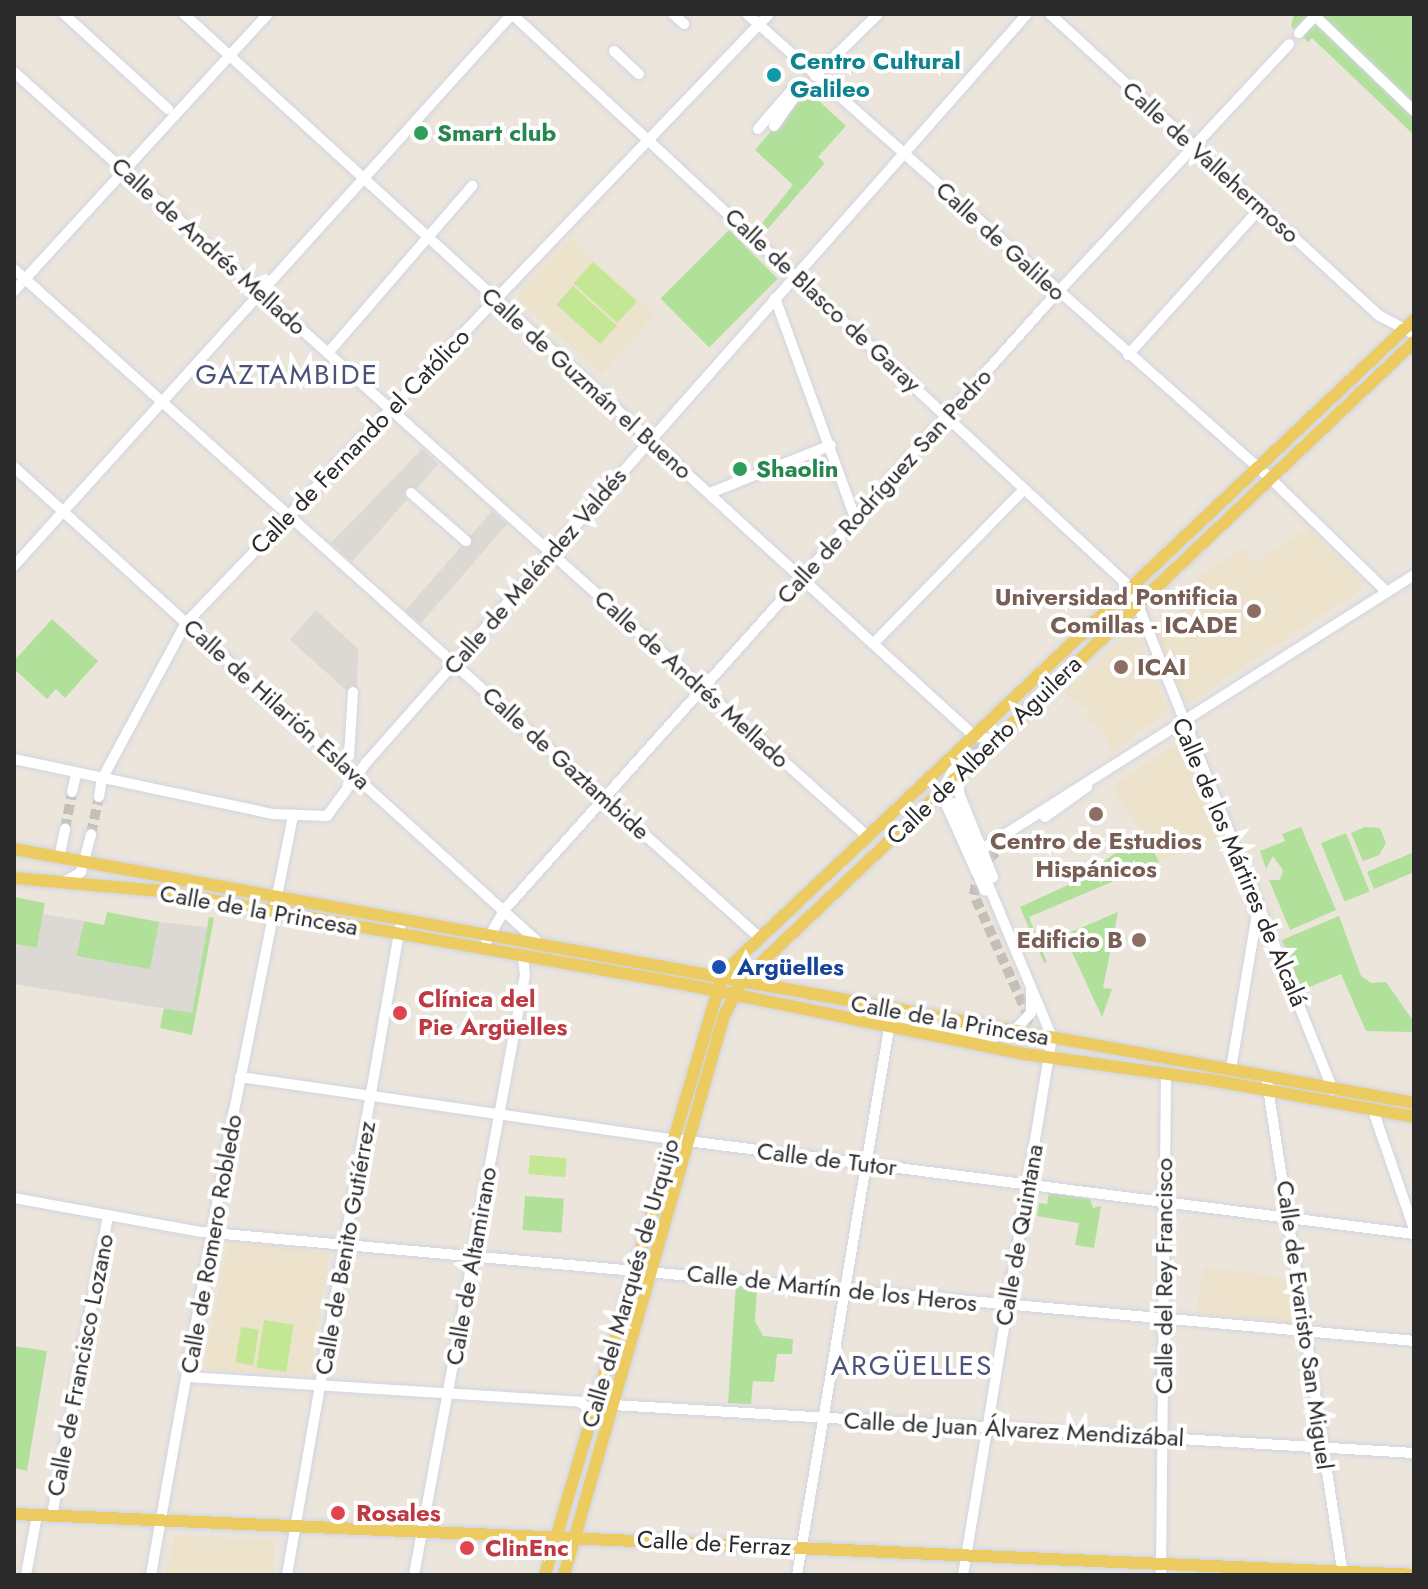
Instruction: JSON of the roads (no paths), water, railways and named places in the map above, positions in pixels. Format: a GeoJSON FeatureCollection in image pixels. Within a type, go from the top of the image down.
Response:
{"type":"FeatureCollection","features":[{"type":"Feature","properties":{"kind":"main road","name":"Calle de Alberto Aguilera"},"geometry":{"type":"LineString","coordinates":[[715,992],[721,977],[760,938],[1076,635],[1104,614],[1256,466],[1408,332],[1414,320]]}},
{"type":"Feature","properties":{"kind":"main road","name":"Calle de Alberto Aguilera"},"geometry":{"type":"LineString","coordinates":[[732,995],[741,982],[958,777],[1136,602],[1414,342]]}},
{"type":"Feature","properties":{"kind":"main road","name":"Calle de la Princesa"},"geometry":{"type":"LineString","coordinates":[[14,849],[1414,1103]]}},
{"type":"Feature","properties":{"kind":"main road","name":"Calle de la Princesa"},"geometry":{"type":"LineString","coordinates":[[14,878],[160,891],[732,995],[889,1029],[1049,1058],[1166,1074],[1414,1117]]}},
{"type":"Feature","properties":{"kind":"main road","name":"Calle del Marqués de Urquijo"},"geometry":{"type":"LineString","coordinates":[[545,1575],[715,992]]}},
{"type":"Feature","properties":{"kind":"main road","name":"Calle del Marqués de Urquijo"},"geometry":{"type":"LineString","coordinates":[[564,1575],[732,995]]}},
{"type":"Feature","properties":{"kind":"main road","name":"Calle de Ferraz"},"geometry":{"type":"LineString","coordinates":[[14,1514],[967,1553],[1161,1569],[1414,1575]]}},
{"type":"Feature","properties":{"kind":"street"},"geometry":{"type":"LineString","coordinates":[[64,14],[168,109]]}},
{"type":"Feature","properties":{"kind":"street","name":"Calle de Guzmán el Bueno"},"geometry":{"type":"LineString","coordinates":[[184,14],[974,736]]}},
{"type":"Feature","properties":{"kind":"street"},"geometry":{"type":"LineString","coordinates":[[14,291],[268,14]]}},
{"type":"Feature","properties":{"kind":"street"},"geometry":{"type":"LineString","coordinates":[[14,566],[512,14]]}},
{"type":"Feature","properties":{"kind":"street","name":"Calle de Blasco de Garay"},"geometry":{"type":"LineString","coordinates":[[512,14],[796,274],[1131,588]]}},
{"type":"Feature","properties":{"kind":"street"},"geometry":{"type":"LineString","coordinates":[[673,14],[684,24]]}},
{"type":"Feature","properties":{"kind":"street","name":"Calle de Galileo"},"geometry":{"type":"LineString","coordinates":[[747,14],[1270,478],[1387,592]]}},
{"type":"Feature","properties":{"kind":"street","name":"Calle de Fernando el Católico"},"geometry":{"type":"LineString","coordinates":[[99,797],[102,779],[186,623],[769,14]]}},
{"type":"Feature","properties":{"kind":"street"},"geometry":{"type":"LineString","coordinates":[[815,76],[878,14]]}},
{"type":"Feature","properties":{"kind":"street","name":"Calle de Meléndez Valdés"},"geometry":{"type":"LineString","coordinates":[[293,817],[327,816],[357,776],[455,662],[1027,14]]}},
{"type":"Feature","properties":{"kind":"street","name":"Calle de Vallehermoso"},"geometry":{"type":"LineString","coordinates":[[1050,14],[1373,309],[1408,332]]}},
{"type":"Feature","properties":{"kind":"street"},"geometry":{"type":"LineString","coordinates":[[1299,33],[1316,15],[1414,111]]}},
{"type":"Feature","properties":{"kind":"street","name":"Calle de Rodríguez San Pedro"},"geometry":{"type":"LineString","coordinates":[[486,934],[947,415],[1289,44]]}},
{"type":"Feature","properties":{"kind":"street"},"geometry":{"type":"LineString","coordinates":[[614,51],[639,74]]}},
{"type":"Feature","properties":{"kind":"street","name":"Calle de Andrés Mellado"},"geometry":{"type":"LineString","coordinates":[[14,72],[868,837]]}},
{"type":"Feature","properties":{"kind":"street"},"geometry":{"type":"LineString","coordinates":[[758,129],[796,85],[802,87],[774,126]]}},
{"type":"Feature","properties":{"kind":"street"},"geometry":{"type":"LineString","coordinates":[[328,353],[431,239],[472,186]]}},
{"type":"Feature","properties":{"kind":"street"},"geometry":{"type":"LineString","coordinates":[[1128,355],[1262,206]]}},
{"type":"Feature","properties":{"kind":"street","name":"Calle de Gaztambide"},"geometry":{"type":"LineString","coordinates":[[14,269],[760,938]]}},
{"type":"Feature","properties":{"kind":"street"},"geometry":{"type":"LineString","coordinates":[[775,298],[855,518]]}},
{"type":"Feature","properties":{"kind":"street"},"geometry":{"type":"LineString","coordinates":[[710,493],[831,445]]}},
{"type":"Feature","properties":{"kind":"street","name":"Calle de Hilarión Eslava"},"geometry":{"type":"LineString","coordinates":[[14,467],[539,943]]}},
{"type":"Feature","properties":{"kind":"street"},"geometry":{"type":"LineString","coordinates":[[873,644],[1024,489]]}},
{"type":"Feature","properties":{"kind":"street"},"geometry":{"type":"LineString","coordinates":[[411,493],[466,541]]}},
{"type":"Feature","properties":{"kind":"street"},"geometry":{"type":"LineString","coordinates":[[982,849],[1088,785],[1414,575]]}},
{"type":"Feature","properties":{"kind":"street","name":"Calle de los Mártires de Alcalá"},"geometry":{"type":"LineString","coordinates":[[1131,588],[1182,724],[1333,1090]]}},
{"type":"Feature","properties":{"kind":"street","name":"Calle de Alberto Aguilera"},"geometry":{"type":"LineString","coordinates":[[992,726],[1104,614]]}},
{"type":"Feature","properties":{"kind":"street"},"geometry":{"type":"LineString","coordinates":[[349,756],[353,692]]}},
{"type":"Feature","properties":{"kind":"street"},"geometry":{"type":"LineString","coordinates":[[996,740],[974,736],[941,793],[996,918],[1011,933]]}},
{"type":"Feature","properties":{"kind":"street"},"geometry":{"type":"LineString","coordinates":[[959,758],[959,793],[1009,916],[1011,933]]}},
{"type":"Feature","properties":{"kind":"street"},"geometry":{"type":"LineString","coordinates":[[14,759],[293,817],[274,913]]}},
{"type":"Feature","properties":{"kind":"street"},"geometry":{"type":"LineString","coordinates":[[72,792],[76,774]]}},
{"type":"Feature","properties":{"kind":"street"},"geometry":{"type":"LineString","coordinates":[[1003,845],[1088,785]]}},
{"type":"Feature","properties":{"kind":"street"},"geometry":{"type":"LineString","coordinates":[[954,803],[1052,1037]]}},
{"type":"Feature","properties":{"kind":"street"},"geometry":{"type":"LineString","coordinates":[[59,858],[65,829]]}},
{"type":"Feature","properties":{"kind":"street"},"geometry":{"type":"LineString","coordinates":[[85,862],[91,834]]}},
{"type":"Feature","properties":{"kind":"street","name":"Calle de la Princesa"},"geometry":{"type":"LineString","coordinates":[[30,881],[72,879],[85,862]]}},
{"type":"Feature","properties":{"kind":"street"},"geometry":{"type":"LineString","coordinates":[[1231,1069],[1258,906]]}},
{"type":"Feature","properties":{"kind":"street","name":"Calle de Romero Robledo"},"geometry":{"type":"LineString","coordinates":[[151,1575],[240,1077],[274,913]]}},
{"type":"Feature","properties":{"kind":"street","name":"Calle de Benito Gutiérrez"},"geometry":{"type":"LineString","coordinates":[[287,1575],[400,921]]}},
{"type":"Feature","properties":{"kind":"street"},"geometry":{"type":"LineString","coordinates":[[486,934],[487,950]]}},
{"type":"Feature","properties":{"kind":"street","name":"Calle de Altamirano"},"geometry":{"type":"LineString","coordinates":[[414,1575],[525,975],[523,957]]}},
{"type":"Feature","properties":{"kind":"street"},"geometry":{"type":"LineString","coordinates":[[1015,1030],[1031,1013],[1031,982]]}},
{"type":"Feature","properties":{"kind":"street","name":"Calle de la Princesa"},"geometry":{"type":"LineString","coordinates":[[854,1019],[874,1017],[993,1038]]}},
{"type":"Feature","properties":{"kind":"street"},"geometry":{"type":"LineString","coordinates":[[797,1575],[889,1029]]}},
{"type":"Feature","properties":{"kind":"street","name":"Calle de Quintana"},"geometry":{"type":"LineString","coordinates":[[963,1575],[1052,1037]]}},
{"type":"Feature","properties":{"kind":"street","name":"Calle del Rey Francisco"},"geometry":{"type":"LineString","coordinates":[[1161,1569],[1166,1074]]}},
{"type":"Feature","properties":{"kind":"street","name":"Calle de Evaristo San Miguel"},"geometry":{"type":"LineString","coordinates":[[1266,1075],[1272,1092],[1343,1572]]}},
{"type":"Feature","properties":{"kind":"street","name":"Calle de Tutor"},"geometry":{"type":"LineString","coordinates":[[240,1077],[672,1139],[1414,1232]]}},
{"type":"Feature","properties":{"kind":"street"},"geometry":{"type":"LineString","coordinates":[[1373,1110],[1414,1232]]}},
{"type":"Feature","properties":{"kind":"street","name":"Calle de Martín de los Heros"},"geometry":{"type":"LineString","coordinates":[[14,1198],[212,1233],[651,1270],[1007,1306],[1414,1341]]}},
{"type":"Feature","properties":{"kind":"street","name":"Calle de Francisco Lozano"},"geometry":{"type":"LineString","coordinates":[[52,1515],[108,1215]]}},
{"type":"Feature","properties":{"kind":"street"},"geometry":{"type":"LineString","coordinates":[[188,1377],[580,1402],[593,1412]]}},
{"type":"Feature","properties":{"kind":"street","name":"Calle de Juan Álvarez Mendizábal"},"geometry":{"type":"LineString","coordinates":[[613,1405],[1414,1453]]}},
{"type":"Feature","properties":{"kind":"street"},"geometry":{"type":"LineString","coordinates":[[26,1575],[37,1515]]}},
{"type":"Feature","properties":{"kind":"tunnel"},"geometry":{"type":"LineString","coordinates":[[954,803],[955,773],[992,726]]}},
{"type":"Feature","properties":{"kind":"tunnel"},"geometry":{"type":"LineString","coordinates":[[65,829],[72,792]]}},
{"type":"Feature","properties":{"kind":"tunnel"},"geometry":{"type":"LineString","coordinates":[[91,834],[99,797]]}},
{"type":"Feature","properties":{"kind":"tunnel"},"geometry":{"type":"LineString","coordinates":[[993,1038],[1020,1037],[1029,1018],[974,895],[978,870],[1003,845]]}},
{"type":"Feature","properties":{"kind":"place","name":"Centro Cultural Galileo"},"geometry":{"type":"Point","coordinates":[774,75]}},
{"type":"Feature","properties":{"kind":"place","name":"Smart club"},"geometry":{"type":"Point","coordinates":[421,133]}},
{"type":"Feature","properties":{"kind":"place","name":"Shaolin"},"geometry":{"type":"Point","coordinates":[740,469]}},
{"type":"Feature","properties":{"kind":"place","name":"Universidad Pontificia Comillas - ICADE"},"geometry":{"type":"Point","coordinates":[1254,611]}},
{"type":"Feature","properties":{"kind":"place","name":"ICAI"},"geometry":{"type":"Point","coordinates":[1121,667]}},
{"type":"Feature","properties":{"kind":"place","name":"Centro de Estudios Hispánicos"},"geometry":{"type":"Point","coordinates":[1096,814]}},
{"type":"Feature","properties":{"kind":"place","name":"Edificio B"},"geometry":{"type":"Point","coordinates":[1139,940]}},
{"type":"Feature","properties":{"kind":"place","name":"Argüelles"},"geometry":{"type":"Point","coordinates":[719,967]}},
{"type":"Feature","properties":{"kind":"place","name":"Clínica del Pie Argüelles"},"geometry":{"type":"Point","coordinates":[400,1013]}},
{"type":"Feature","properties":{"kind":"place","name":"Rosales"},"geometry":{"type":"Point","coordinates":[338,1513]}},
{"type":"Feature","properties":{"kind":"place","name":"ClinEnc"},"geometry":{"type":"Point","coordinates":[467,1548]}},
{"type":"Feature","properties":{"kind":"district","name":"GAZTAMBIDE"},"geometry":{"type":"Point","coordinates":[287,375]}},
{"type":"Feature","properties":{"kind":"district","name":"ARGÜELLES"},"geometry":{"type":"Point","coordinates":[912,1366]}}]}
